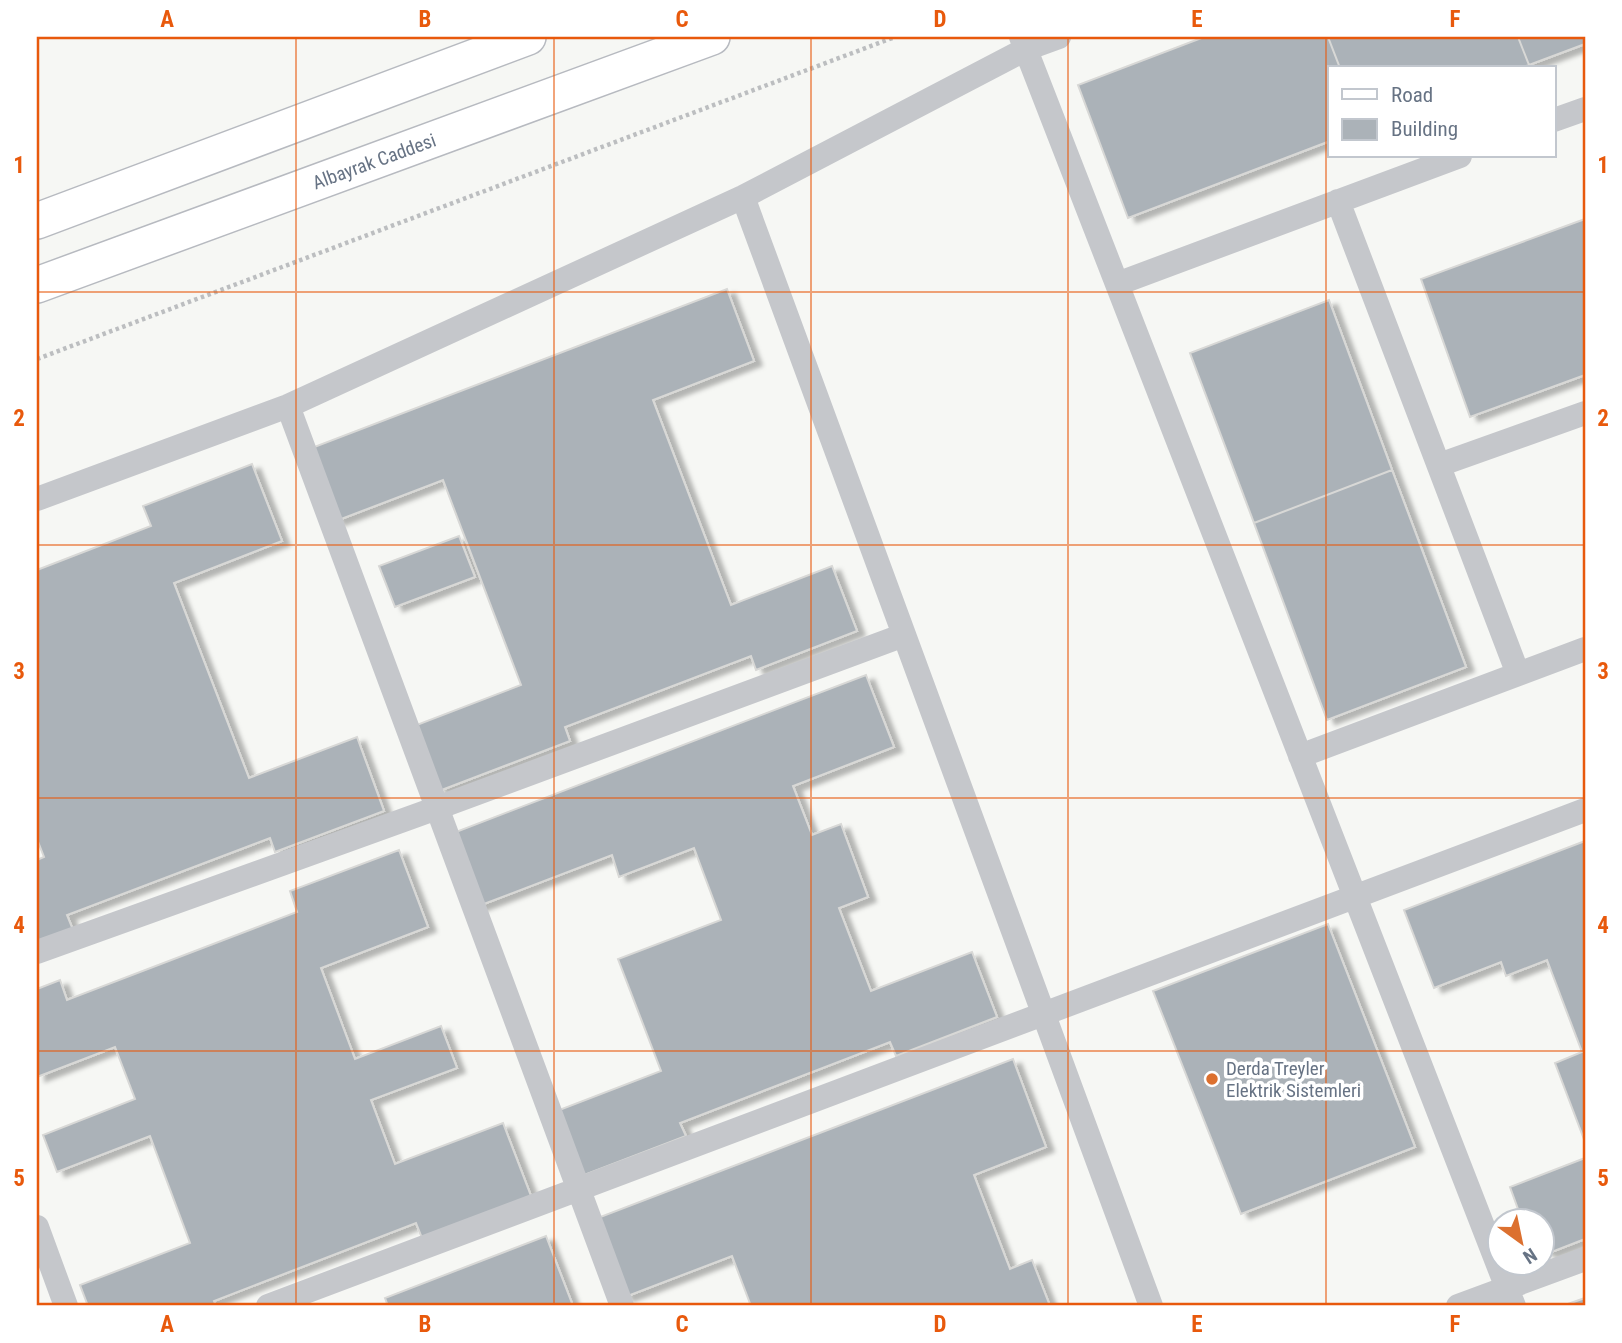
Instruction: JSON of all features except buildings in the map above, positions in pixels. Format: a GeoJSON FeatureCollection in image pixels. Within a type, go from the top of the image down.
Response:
{"type":"FeatureCollection","features":[{"type":"Feature","properties":{"kind":"main road"},"geometry":{"type":"LineString","coordinates":[[37,221],[528,37]]}},
{"type":"Feature","properties":{"kind":"main road","name":"Albayrak Caddesi"},"geometry":{"type":"LineString","coordinates":[[37,285],[712,37]]}},
{"type":"Feature","properties":{"kind":"street"},"geometry":{"type":"LineString","coordinates":[[37,499],[288,406],[743,197],[1023,43],[1059,37]]}},
{"type":"Feature","properties":{"kind":"street"},"geometry":{"type":"LineString","coordinates":[[1023,43],[1510,1297]]}},
{"type":"Feature","properties":{"kind":"street"},"geometry":{"type":"LineString","coordinates":[[1556,119],[1585,109]]}},
{"type":"Feature","properties":{"kind":"street"},"geometry":{"type":"LineString","coordinates":[[1117,284],[1455,158]]}},
{"type":"Feature","properties":{"kind":"street"},"geometry":{"type":"LineString","coordinates":[[743,197],[1151,1306]]}},
{"type":"Feature","properties":{"kind":"street"},"geometry":{"type":"LineString","coordinates":[[1338,201],[1518,674]]}},
{"type":"Feature","properties":{"kind":"street"},"geometry":{"type":"LineString","coordinates":[[288,406],[622,1306]]}},
{"type":"Feature","properties":{"kind":"street"},"geometry":{"type":"LineString","coordinates":[[1439,465],[1585,412]]}},
{"type":"Feature","properties":{"kind":"street"},"geometry":{"type":"LineString","coordinates":[[37,952],[437,808],[904,635]]}},
{"type":"Feature","properties":{"kind":"street"},"geometry":{"type":"LineString","coordinates":[[1300,755],[1585,649]]}},
{"type":"Feature","properties":{"kind":"street"},"geometry":{"type":"LineString","coordinates":[[268,1306],[1585,810]]}},
{"type":"Feature","properties":{"kind":"street"},"geometry":{"type":"LineString","coordinates":[[37,1227],[66,1306]]}},
{"type":"Feature","properties":{"kind":"street"},"geometry":{"type":"LineString","coordinates":[[1458,1306],[1510,1297],[1585,1259]]}},
{"type":"Feature","properties":{"kind":"path"},"geometry":{"type":"LineString","coordinates":[[37,359],[895,37]]}},
{"type":"Feature","properties":{"kind":"place","name":"Derda Treyler Elektrik Sistemleri"},"geometry":{"type":"Point","coordinates":[1212,1079]}}]}
